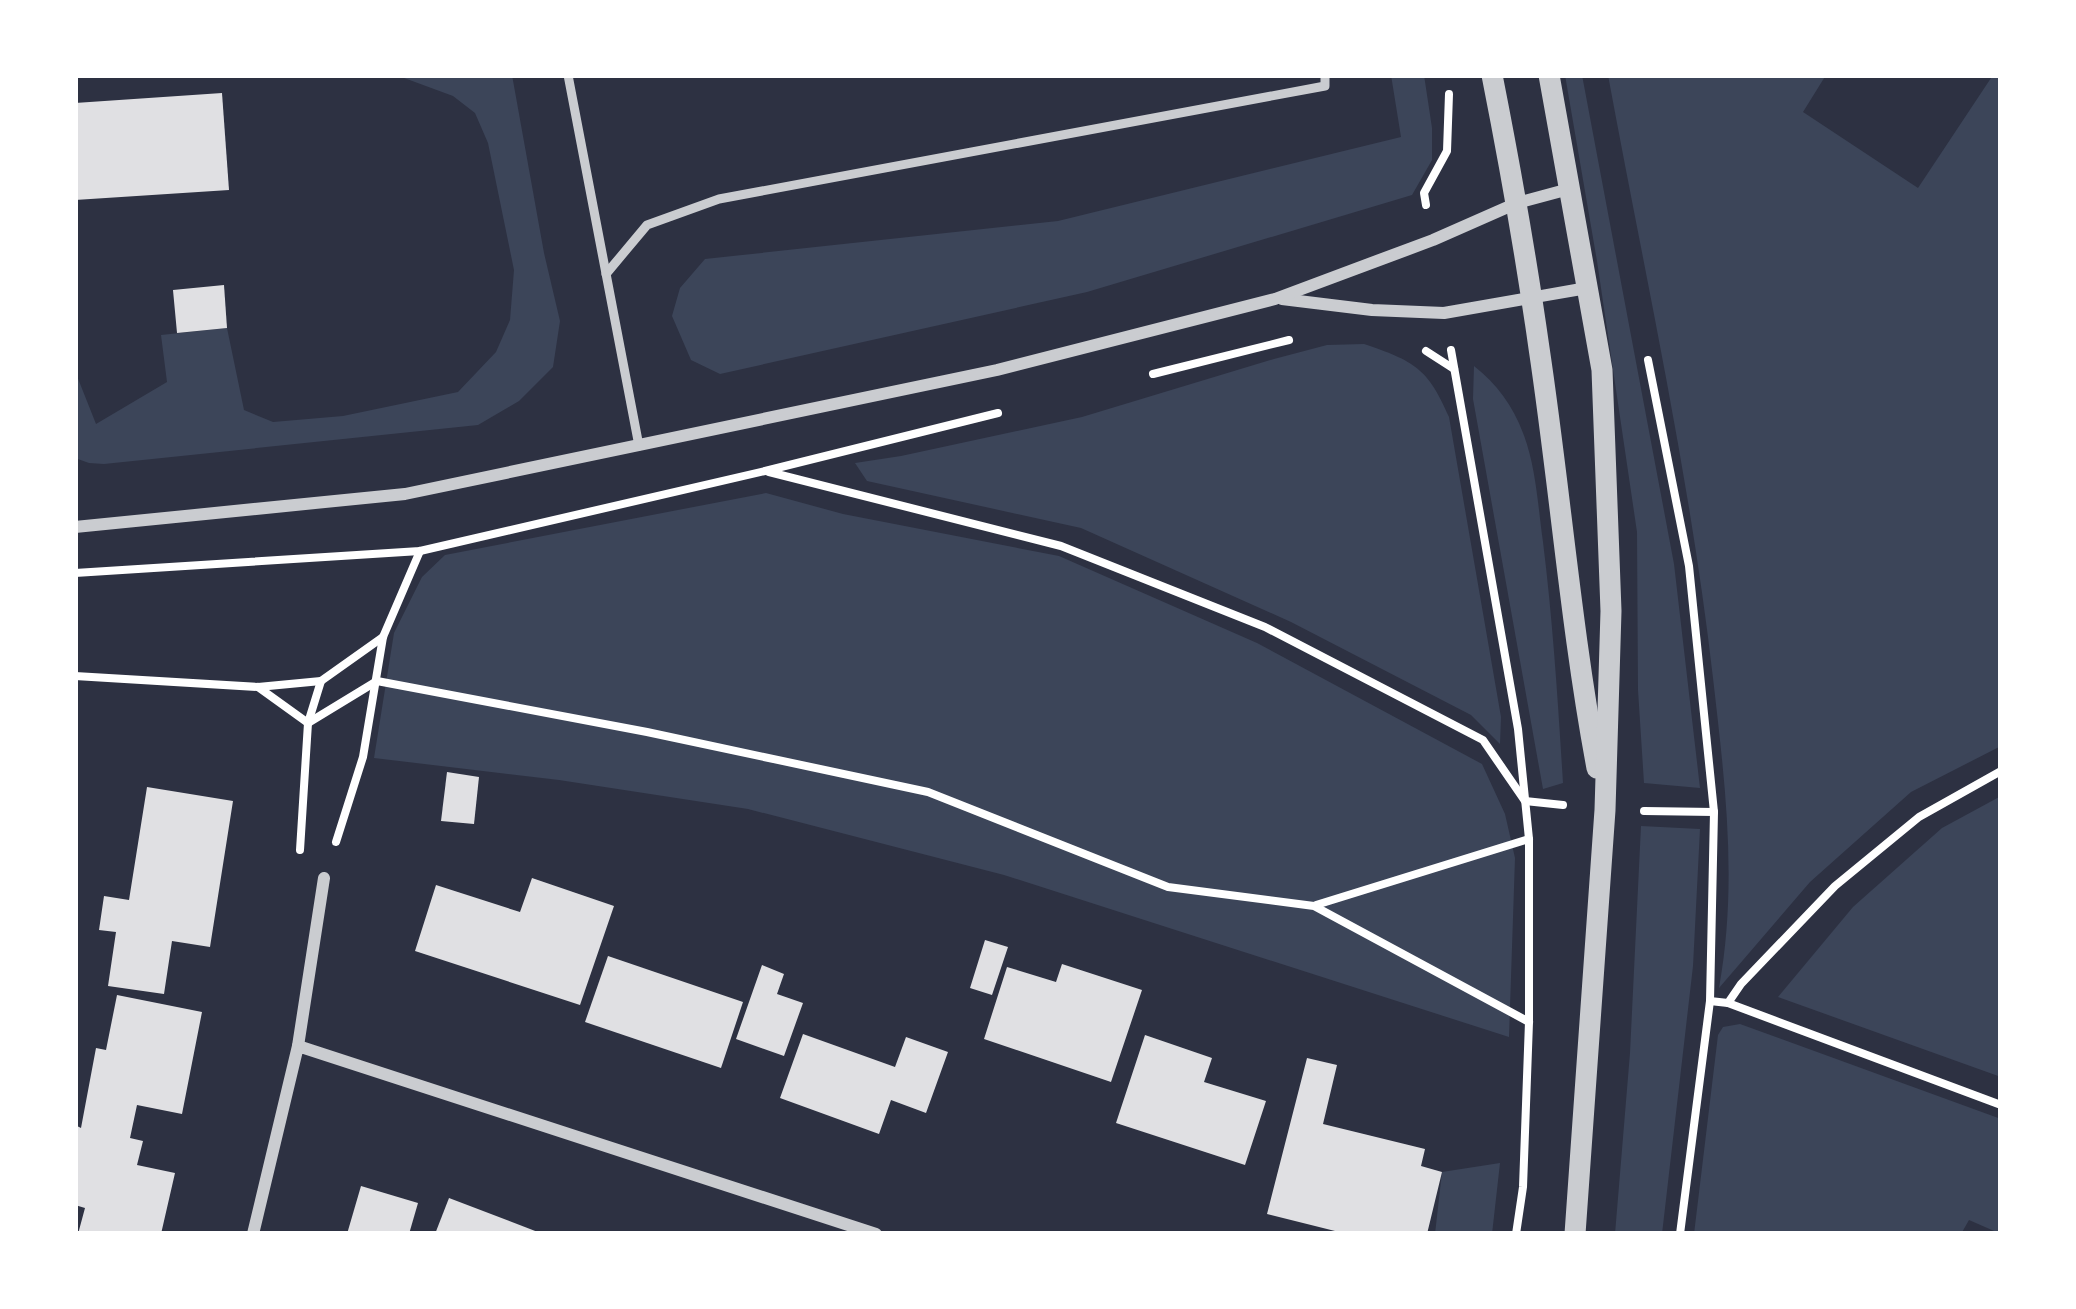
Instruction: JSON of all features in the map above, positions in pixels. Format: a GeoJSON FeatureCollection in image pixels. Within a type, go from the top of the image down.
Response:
{"type":"FeatureCollection","features":[{"type":"Feature","properties":{"kind":"street"},"geometry":{"type":"LineString","coordinates":[[1492,75],[1517,203],[1584,694],[1605,810]]}},
{"type":"Feature","properties":{"kind":"street"},"geometry":{"type":"LineString","coordinates":[[1549,75],[1602,370],[1610,589],[1605,810],[1574,1234]]}},
{"type":"Feature","properties":{"kind":"street"},"geometry":{"type":"LineString","coordinates":[[75,527],[405,494],[997,370],[1275,298],[1433,240],[1517,203],[1569,189]]}},
{"type":"Feature","properties":{"kind":"street"},"geometry":{"type":"LineString","coordinates":[[1275,298],[1444,313],[1587,287]]}},
{"type":"Feature","properties":{"kind":"street"},"geometry":{"type":"LineString","coordinates":[[253,1234],[298,1046],[324,878]]}},
{"type":"Feature","properties":{"kind":"street"},"geometry":{"type":"LineString","coordinates":[[298,1046],[876,1234]]}},
{"type":"Feature","properties":{"kind":"lane"},"geometry":{"type":"LineString","coordinates":[[570,75],[639,446]]}},
{"type":"Feature","properties":{"kind":"lane"},"geometry":{"type":"LineString","coordinates":[[606,274],[647,225],[719,199],[1325,86],[1325,75]]}},
{"type":"Feature","properties":{"kind":"path"},"geometry":{"type":"LineString","coordinates":[[1433,240],[1424,193],[1447,151],[1448,88]]}},
{"type":"Feature","properties":{"kind":"path"},"geometry":{"type":"LineString","coordinates":[[1444,313],[1518,729],[1529,839],[1529,1022],[1523,1187],[1516,1234]]}},
{"type":"Feature","properties":{"kind":"path"},"geometry":{"type":"LineString","coordinates":[[1146,376],[1303,337]]}},
{"type":"Feature","properties":{"kind":"path"},"geometry":{"type":"LineString","coordinates":[[1415,347],[1454,369]]}},
{"type":"Feature","properties":{"kind":"path"},"geometry":{"type":"LineString","coordinates":[[1647,356],[1689,566],[1714,812],[1710,1001],[1680,1234]]}},
{"type":"Feature","properties":{"kind":"path"},"geometry":{"type":"LineString","coordinates":[[75,573],[420,551],[1012,410]]}},
{"type":"Feature","properties":{"kind":"path"},"geometry":{"type":"LineString","coordinates":[[765,472],[1061,546],[1265,627],[1483,740],[1525,801],[1605,810],[1714,812]]}},
{"type":"Feature","properties":{"kind":"path"},"geometry":{"type":"LineString","coordinates":[[322,681],[308,723],[300,852],[324,878],[363,757],[383,637],[420,551]]}},
{"type":"Feature","properties":{"kind":"path"},"geometry":{"type":"LineString","coordinates":[[75,676],[258,687],[322,681],[383,637]]}},
{"type":"Feature","properties":{"kind":"path"},"geometry":{"type":"LineString","coordinates":[[308,723],[377,681],[928,792],[1168,887],[1314,905],[1529,1022]]}},
{"type":"Feature","properties":{"kind":"path"},"geometry":{"type":"LineString","coordinates":[[258,687],[308,723]]}},
{"type":"Feature","properties":{"kind":"path"},"geometry":{"type":"LineString","coordinates":[[1728,1003],[1835,886],[1919,817],[2001,771]]}},
{"type":"Feature","properties":{"kind":"path"},"geometry":{"type":"LineString","coordinates":[[1314,905],[1529,839]]}},
{"type":"Feature","properties":{"kind":"path"},"geometry":{"type":"LineString","coordinates":[[1710,1001],[1728,1003],[2001,1105]]}},
{"type":"Feature","properties":{"kind":"shaded area"},"geometry":{"type":"Polygon","coordinates":[[[396,75],[512,75],[560,321],[553,367],[519,401],[478,425],[104,464],[75,458],[75,371],[96,424],[167,382],[161,335],[227,328],[244,410],[273,422],[343,416],[458,392],[496,352],[510,320],[514,270],[488,143],[475,113],[453,96],[396,75]]]}},
{"type":"Feature","properties":{"kind":"shaded area"},"geometry":{"type":"Polygon","coordinates":[[[1391,75],[1424,75],[1432,160],[1412,195],[1087,292],[720,374],[691,360],[672,316],[680,288],[705,259],[1058,221],[1401,137],[1391,75]]]}},
{"type":"Feature","properties":{"kind":"shaded area"},"geometry":{"type":"Polygon","coordinates":[[[1565,75],[1582,75],[1674,564],[1700,788],[1644,783],[1637,532],[1565,75]]]}},
{"type":"Feature","properties":{"kind":"shaded area"},"geometry":{"type":"Polygon","coordinates":[[[1608,75],[1826,75],[1803,112],[1918,188],[1993,75],[2001,75],[2001,746],[1911,792],[1810,882],[1719,988],[1729,871],[1713,678],[1679,451],[1608,75]]]}},
{"type":"Feature","properties":{"kind":"shaded area"},"geometry":{"type":"Polygon","coordinates":[[[1364,344],[1417,368],[1434,387],[1449,417],[1501,717],[1500,744],[1471,715],[1291,622],[1081,528],[867,481],[855,463],[1082,417],[1327,345],[1364,344]]]}},
{"type":"Feature","properties":{"kind":"shaded area"},"geometry":{"type":"Polygon","coordinates":[[[1474,366],[1514,414],[1534,473],[1550,602],[1563,783],[1543,789],[1473,399],[1474,366]]]}},
{"type":"Feature","properties":{"kind":"shaded area"},"geometry":{"type":"Polygon","coordinates":[[[766,493],[843,514],[1059,556],[1257,643],[1482,764],[1505,814],[1515,858],[1509,1037],[1004,875],[748,809],[374,758],[394,633],[422,577],[445,555],[766,493]]]}},
{"type":"Feature","properties":{"kind":"shaded area"},"geometry":{"type":"Polygon","coordinates":[[[2001,796],[2001,1077],[1778,997],[1853,907],[1942,828],[2001,796]]]}},
{"type":"Feature","properties":{"kind":"shaded area"},"geometry":{"type":"Polygon","coordinates":[[[1641,826],[1700,829],[1693,966],[1662,1234],[1615,1234],[1630,1053],[1641,826]]]}},
{"type":"Feature","properties":{"kind":"shaded area"},"geometry":{"type":"Polygon","coordinates":[[[1740,1024],[2001,1119],[2001,1234],[1969,1220],[1961,1234],[1694,1234],[1718,1035],[1723,1027],[1740,1024]]]}},
{"type":"Feature","properties":{"kind":"shaded area"},"geometry":{"type":"Polygon","coordinates":[[[1500,1163],[1492,1234],[1435,1234],[1442,1172],[1500,1163]]]}},
{"type":"Feature","properties":{"kind":"building"},"geometry":{"type":"Polygon","coordinates":[[[222,93],[229,190],[75,200],[75,103],[222,93]]]}},
{"type":"Feature","properties":{"kind":"building"},"geometry":{"type":"Polygon","coordinates":[[[224,285],[227,328],[177,333],[173,290],[224,285]]]}},
{"type":"Feature","properties":{"kind":"building"},"geometry":{"type":"Polygon","coordinates":[[[447,772],[479,777],[474,824],[441,821],[447,772]]]}},
{"type":"Feature","properties":{"kind":"building"},"geometry":{"type":"Polygon","coordinates":[[[147,787],[233,801],[210,947],[172,941],[164,994],[108,986],[116,932],[99,930],[104,896],[129,900],[147,787]]]}},
{"type":"Feature","properties":{"kind":"building"},"geometry":{"type":"Polygon","coordinates":[[[532,878],[614,906],[580,1005],[415,951],[436,885],[520,912],[532,878]]]}},
{"type":"Feature","properties":{"kind":"building"},"geometry":{"type":"Polygon","coordinates":[[[985,940],[1008,947],[992,995],[970,988],[985,940]]]}},
{"type":"Feature","properties":{"kind":"building"},"geometry":{"type":"Polygon","coordinates":[[[608,956],[743,1002],[721,1068],[585,1022],[608,956]]]}},
{"type":"Feature","properties":{"kind":"building"},"geometry":{"type":"Polygon","coordinates":[[[1062,964],[1142,990],[1111,1082],[984,1039],[1007,967],[1056,982],[1062,964]]]}},
{"type":"Feature","properties":{"kind":"building"},"geometry":{"type":"Polygon","coordinates":[[[762,965],[784,974],[777,994],[803,1003],[784,1056],[736,1039],[762,965]]]}},
{"type":"Feature","properties":{"kind":"building"},"geometry":{"type":"Polygon","coordinates":[[[117,995],[202,1012],[182,1114],[137,1105],[130,1138],[143,1141],[137,1165],[175,1173],[161,1234],[78,1234],[85,1208],[75,1205],[75,1136],[77,1126],[81,1128],[96,1048],[106,1050],[117,995]]]}},
{"type":"Feature","properties":{"kind":"building"},"geometry":{"type":"Polygon","coordinates":[[[803,1034],[895,1067],[906,1037],[948,1052],[926,1113],[891,1100],[879,1134],[780,1098],[803,1034]]]}},
{"type":"Feature","properties":{"kind":"building"},"geometry":{"type":"Polygon","coordinates":[[[1145,1035],[1212,1058],[1204,1082],[1266,1101],[1245,1165],[1116,1123],[1145,1035]]]}},
{"type":"Feature","properties":{"kind":"building"},"geometry":{"type":"Polygon","coordinates":[[[1307,1058],[1337,1065],[1323,1124],[1425,1149],[1421,1166],[1442,1172],[1427,1234],[1347,1234],[1267,1214],[1307,1058]]]}},
{"type":"Feature","properties":{"kind":"building"},"geometry":{"type":"Polygon","coordinates":[[[361,1186],[418,1203],[409,1234],[347,1234],[361,1186]]]}},
{"type":"Feature","properties":{"kind":"building"},"geometry":{"type":"Polygon","coordinates":[[[449,1198],[543,1234],[435,1234],[449,1198]]]}}]}
